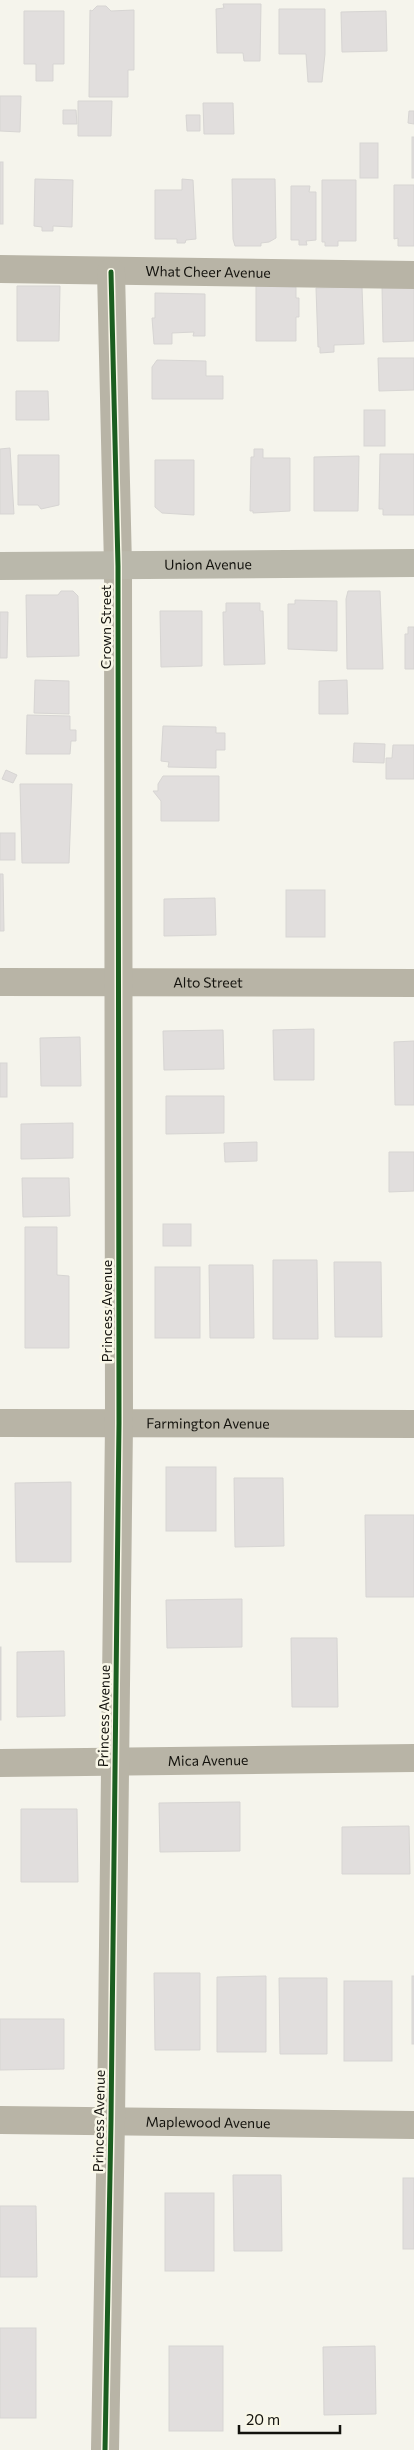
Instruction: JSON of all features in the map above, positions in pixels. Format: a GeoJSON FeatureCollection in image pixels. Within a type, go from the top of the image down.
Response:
{"type":"FeatureCollection","features":[{"type":"Feature","properties":{"kind":"main road","name":"Union Avenue"},"geometry":{"type":"LineString","coordinates":[[0,566],[414,562]]}},
{"type":"Feature","properties":{"kind":"street","name":"What Cheer Avenue"},"geometry":{"type":"LineString","coordinates":[[0,269],[414,275]]}},
{"type":"Feature","properties":{"kind":"street","name":"Crown Street"},"geometry":{"type":"LineString","coordinates":[[111,272],[118,566],[118,983]]}},
{"type":"Feature","properties":{"kind":"street","name":"Alto Street"},"geometry":{"type":"LineString","coordinates":[[0,982],[414,983]]}},
{"type":"Feature","properties":{"kind":"street","name":"Princess Avenue"},"geometry":{"type":"LineString","coordinates":[[105,2450],[111,2120],[119,1423],[118,983]]}},
{"type":"Feature","properties":{"kind":"street","name":"Farmington Avenue"},"geometry":{"type":"LineString","coordinates":[[0,1423],[414,1424]]}},
{"type":"Feature","properties":{"kind":"street","name":"Mica Avenue"},"geometry":{"type":"LineString","coordinates":[[0,1762],[414,1758]]}},
{"type":"Feature","properties":{"kind":"street","name":"Maplewood Avenue"},"geometry":{"type":"LineString","coordinates":[[0,2120],[414,2125]]}},
{"type":"Feature","properties":{"kind":"building"},"geometry":{"type":"Polygon","coordinates":[[[223,4],[261,4],[260,61],[244,61],[243,53],[217,53],[216,9],[224,8],[223,4]]]}},
{"type":"Feature","properties":{"kind":"building"},"geometry":{"type":"Polygon","coordinates":[[[97,6],[106,6],[111,11],[134,10],[134,70],[128,70],[128,97],[89,97],[90,10],[92,11],[97,6]]]}},
{"type":"Feature","properties":{"kind":"building"},"geometry":{"type":"Polygon","coordinates":[[[279,9],[325,9],[325,54],[322,82],[308,82],[306,54],[279,54],[279,9]]]}},
{"type":"Feature","properties":{"kind":"building"},"geometry":{"type":"Polygon","coordinates":[[[24,11],[64,11],[64,64],[53,64],[53,81],[36,81],[36,64],[24,64],[24,11]]]}},
{"type":"Feature","properties":{"kind":"building"},"geometry":{"type":"Polygon","coordinates":[[[386,11],[387,51],[342,52],[341,12],[386,11]]]}},
{"type":"Feature","properties":{"kind":"building"},"geometry":{"type":"Polygon","coordinates":[[[0,96],[21,96],[20,132],[0,131],[0,96]]]}},
{"type":"Feature","properties":{"kind":"building"},"geometry":{"type":"Polygon","coordinates":[[[78,101],[112,101],[111,136],[78,136],[78,101]]]}},
{"type":"Feature","properties":{"kind":"building"},"geometry":{"type":"Polygon","coordinates":[[[203,103],[233,103],[234,134],[204,134],[203,103]]]}},
{"type":"Feature","properties":{"kind":"building"},"geometry":{"type":"Polygon","coordinates":[[[63,110],[76,110],[77,124],[63,124],[63,110]]]}},
{"type":"Feature","properties":{"kind":"building"},"geometry":{"type":"Polygon","coordinates":[[[409,111],[414,111],[414,124],[408,123],[409,111]]]}},
{"type":"Feature","properties":{"kind":"building"},"geometry":{"type":"Polygon","coordinates":[[[186,115],[200,115],[200,131],[187,131],[186,115]]]}},
{"type":"Feature","properties":{"kind":"building"},"geometry":{"type":"Polygon","coordinates":[[[412,137],[414,137],[414,178],[412,178],[412,137]]]}},
{"type":"Feature","properties":{"kind":"building"},"geometry":{"type":"Polygon","coordinates":[[[360,143],[378,143],[378,178],[360,178],[360,143]]]}},
{"type":"Feature","properties":{"kind":"building"},"geometry":{"type":"Polygon","coordinates":[[[0,162],[3,162],[3,224],[0,224],[0,162]]]}},
{"type":"Feature","properties":{"kind":"building"},"geometry":{"type":"Polygon","coordinates":[[[35,179],[73,180],[72,227],[53,226],[53,231],[42,231],[42,227],[34,226],[35,179]]]}},
{"type":"Feature","properties":{"kind":"building"},"geometry":{"type":"Polygon","coordinates":[[[182,179],[193,180],[196,239],[186,240],[185,243],[177,243],[177,239],[155,239],[155,190],[182,190],[182,179]]]}},
{"type":"Feature","properties":{"kind":"building"},"geometry":{"type":"Polygon","coordinates":[[[232,179],[275,179],[276,238],[269,242],[261,243],[261,246],[235,246],[233,239],[232,179]]]}},
{"type":"Feature","properties":{"kind":"building"},"geometry":{"type":"Polygon","coordinates":[[[322,180],[356,180],[356,241],[338,241],[338,246],[325,246],[325,242],[322,242],[322,180]]]}},
{"type":"Feature","properties":{"kind":"building"},"geometry":{"type":"Polygon","coordinates":[[[394,185],[414,185],[414,246],[398,246],[398,238],[394,239],[394,185]]]}},
{"type":"Feature","properties":{"kind":"building"},"geometry":{"type":"Polygon","coordinates":[[[291,186],[310,186],[309,192],[316,192],[316,240],[306,241],[307,245],[299,245],[299,240],[291,240],[291,186]]]}},
{"type":"Feature","properties":{"kind":"building"},"geometry":{"type":"Polygon","coordinates":[[[17,286],[60,286],[59,341],[17,341],[17,286]]]}},
{"type":"Feature","properties":{"kind":"building"},"geometry":{"type":"Polygon","coordinates":[[[256,286],[296,287],[296,298],[299,298],[299,317],[296,317],[296,341],[256,341],[256,286]]]}},
{"type":"Feature","properties":{"kind":"building"},"geometry":{"type":"Polygon","coordinates":[[[382,286],[414,286],[414,341],[383,342],[382,286]]]}},
{"type":"Feature","properties":{"kind":"building"},"geometry":{"type":"Polygon","coordinates":[[[362,287],[364,344],[334,345],[334,352],[320,353],[320,347],[318,347],[316,288],[362,287]]]}},
{"type":"Feature","properties":{"kind":"building"},"geometry":{"type":"Polygon","coordinates":[[[155,293],[205,294],[205,336],[193,336],[194,332],[172,333],[172,344],[154,344],[152,318],[155,318],[155,293]]]}},
{"type":"Feature","properties":{"kind":"building"},"geometry":{"type":"Polygon","coordinates":[[[378,358],[414,358],[414,390],[379,391],[378,358]]]}},
{"type":"Feature","properties":{"kind":"building"},"geometry":{"type":"Polygon","coordinates":[[[157,360],[206,361],[206,376],[223,376],[223,399],[152,399],[152,367],[157,360]]]}},
{"type":"Feature","properties":{"kind":"building"},"geometry":{"type":"Polygon","coordinates":[[[16,391],[48,391],[49,420],[16,420],[16,391]]]}},
{"type":"Feature","properties":{"kind":"building"},"geometry":{"type":"Polygon","coordinates":[[[364,410],[385,410],[385,446],[364,446],[364,410]]]}},
{"type":"Feature","properties":{"kind":"building"},"geometry":{"type":"Polygon","coordinates":[[[10,448],[14,514],[0,514],[0,449],[10,448]]]}},
{"type":"Feature","properties":{"kind":"building"},"geometry":{"type":"Polygon","coordinates":[[[254,449],[263,449],[263,458],[290,458],[290,511],[253,513],[253,511],[250,511],[251,457],[254,457],[254,449]]]}},
{"type":"Feature","properties":{"kind":"building"},"geometry":{"type":"Polygon","coordinates":[[[380,454],[414,454],[414,515],[383,515],[383,509],[379,509],[380,454]]]}},
{"type":"Feature","properties":{"kind":"building"},"geometry":{"type":"Polygon","coordinates":[[[18,455],[59,455],[59,505],[41,509],[38,505],[18,505],[18,455]]]}},
{"type":"Feature","properties":{"kind":"building"},"geometry":{"type":"Polygon","coordinates":[[[359,456],[358,511],[314,511],[314,457],[359,456]]]}},
{"type":"Feature","properties":{"kind":"building"},"geometry":{"type":"Polygon","coordinates":[[[155,460],[194,460],[194,515],[162,513],[155,507],[155,460]]]}},
{"type":"Feature","properties":{"kind":"building"},"geometry":{"type":"Polygon","coordinates":[[[61,591],[73,591],[78,596],[79,656],[27,657],[26,595],[58,595],[61,591]]]}},
{"type":"Feature","properties":{"kind":"building"},"geometry":{"type":"Polygon","coordinates":[[[348,591],[380,591],[383,669],[347,669],[346,599],[348,591]]]}},
{"type":"Feature","properties":{"kind":"building"},"geometry":{"type":"Polygon","coordinates":[[[295,600],[337,601],[337,651],[288,649],[288,604],[295,604],[295,600]]]}},
{"type":"Feature","properties":{"kind":"building"},"geometry":{"type":"Polygon","coordinates":[[[226,603],[260,603],[260,611],[263,611],[265,664],[224,665],[223,612],[226,612],[226,603]]]}},
{"type":"Feature","properties":{"kind":"building"},"geometry":{"type":"Polygon","coordinates":[[[160,611],[202,611],[202,666],[161,667],[160,611]]]}},
{"type":"Feature","properties":{"kind":"building"},"geometry":{"type":"Polygon","coordinates":[[[0,612],[8,612],[7,658],[0,658],[0,612]]]}},
{"type":"Feature","properties":{"kind":"building"},"geometry":{"type":"Polygon","coordinates":[[[408,627],[414,627],[414,669],[405,669],[405,634],[408,634],[408,627]]]}},
{"type":"Feature","properties":{"kind":"building"},"geometry":{"type":"Polygon","coordinates":[[[35,680],[69,681],[69,714],[34,713],[35,680]]]}},
{"type":"Feature","properties":{"kind":"building"},"geometry":{"type":"Polygon","coordinates":[[[347,680],[348,714],[319,714],[319,681],[347,680]]]}},
{"type":"Feature","properties":{"kind":"building"},"geometry":{"type":"Polygon","coordinates":[[[27,715],[70,716],[70,730],[76,730],[76,741],[71,741],[70,754],[26,754],[27,715]]]}},
{"type":"Feature","properties":{"kind":"building"},"geometry":{"type":"Polygon","coordinates":[[[163,726],[216,727],[216,733],[225,733],[225,750],[216,750],[216,768],[168,767],[169,762],[161,761],[163,726]]]}},
{"type":"Feature","properties":{"kind":"building"},"geometry":{"type":"Polygon","coordinates":[[[354,743],[385,744],[384,763],[353,762],[354,743]]]}},
{"type":"Feature","properties":{"kind":"building"},"geometry":{"type":"Polygon","coordinates":[[[393,745],[414,745],[414,779],[386,779],[386,758],[392,758],[393,745]]]}},
{"type":"Feature","properties":{"kind":"building"},"geometry":{"type":"Polygon","coordinates":[[[6,770],[17,775],[13,783],[2,779],[6,770]]]}},
{"type":"Feature","properties":{"kind":"building"},"geometry":{"type":"Polygon","coordinates":[[[163,776],[219,776],[219,821],[161,821],[161,801],[153,791],[158,791],[158,784],[163,776]]]}},
{"type":"Feature","properties":{"kind":"building"},"geometry":{"type":"Polygon","coordinates":[[[20,784],[72,784],[69,863],[22,863],[20,784]]]}},
{"type":"Feature","properties":{"kind":"building"},"geometry":{"type":"Polygon","coordinates":[[[0,833],[15,833],[15,860],[0,860],[0,833]]]}},
{"type":"Feature","properties":{"kind":"building"},"geometry":{"type":"Polygon","coordinates":[[[0,874],[3,874],[4,931],[0,931],[0,874]]]}},
{"type":"Feature","properties":{"kind":"building"},"geometry":{"type":"Polygon","coordinates":[[[286,890],[325,890],[325,937],[286,937],[286,890]]]}},
{"type":"Feature","properties":{"kind":"building"},"geometry":{"type":"Polygon","coordinates":[[[215,898],[216,935],[164,936],[164,899],[215,898]]]}},
{"type":"Feature","properties":{"kind":"building"},"geometry":{"type":"Polygon","coordinates":[[[314,1029],[314,1080],[274,1080],[273,1030],[314,1029]]]}},
{"type":"Feature","properties":{"kind":"building"},"geometry":{"type":"Polygon","coordinates":[[[223,1030],[224,1069],[164,1070],[163,1031],[223,1030]]]}},
{"type":"Feature","properties":{"kind":"building"},"geometry":{"type":"Polygon","coordinates":[[[80,1037],[81,1086],[41,1086],[40,1038],[80,1037]]]}},
{"type":"Feature","properties":{"kind":"building"},"geometry":{"type":"Polygon","coordinates":[[[414,1041],[414,1105],[395,1105],[394,1042],[414,1041]]]}},
{"type":"Feature","properties":{"kind":"building"},"geometry":{"type":"Polygon","coordinates":[[[0,1063],[7,1063],[7,1097],[0,1097],[0,1063]]]}},
{"type":"Feature","properties":{"kind":"building"},"geometry":{"type":"Polygon","coordinates":[[[166,1096],[224,1096],[224,1133],[166,1134],[166,1096]]]}},
{"type":"Feature","properties":{"kind":"building"},"geometry":{"type":"Polygon","coordinates":[[[73,1123],[73,1158],[21,1159],[21,1124],[73,1123]]]}},
{"type":"Feature","properties":{"kind":"building"},"geometry":{"type":"Polygon","coordinates":[[[257,1142],[257,1161],[225,1162],[224,1143],[257,1142]]]}},
{"type":"Feature","properties":{"kind":"building"},"geometry":{"type":"Polygon","coordinates":[[[389,1152],[414,1152],[414,1191],[389,1192],[389,1152]]]}},
{"type":"Feature","properties":{"kind":"building"},"geometry":{"type":"Polygon","coordinates":[[[22,1178],[69,1178],[70,1216],[23,1217],[22,1178]]]}},
{"type":"Feature","properties":{"kind":"building"},"geometry":{"type":"Polygon","coordinates":[[[163,1224],[191,1224],[191,1246],[163,1246],[163,1224]]]}},
{"type":"Feature","properties":{"kind":"building"},"geometry":{"type":"Polygon","coordinates":[[[25,1227],[57,1227],[57,1275],[69,1276],[69,1348],[25,1348],[25,1227]]]}},
{"type":"Feature","properties":{"kind":"building"},"geometry":{"type":"Polygon","coordinates":[[[273,1260],[317,1260],[318,1339],[273,1339],[273,1260]]]}},
{"type":"Feature","properties":{"kind":"building"},"geometry":{"type":"Polygon","coordinates":[[[334,1262],[381,1262],[382,1337],[335,1337],[334,1262]]]}},
{"type":"Feature","properties":{"kind":"building"},"geometry":{"type":"Polygon","coordinates":[[[209,1265],[253,1265],[254,1338],[210,1338],[209,1265]]]}},
{"type":"Feature","properties":{"kind":"building"},"geometry":{"type":"Polygon","coordinates":[[[155,1267],[200,1267],[200,1338],[155,1338],[155,1267]]]}},
{"type":"Feature","properties":{"kind":"building"},"geometry":{"type":"Polygon","coordinates":[[[166,1467],[216,1467],[216,1531],[166,1531],[166,1467]]]}},
{"type":"Feature","properties":{"kind":"building"},"geometry":{"type":"Polygon","coordinates":[[[234,1478],[283,1478],[284,1546],[235,1547],[234,1478]]]}},
{"type":"Feature","properties":{"kind":"building"},"geometry":{"type":"Polygon","coordinates":[[[71,1482],[71,1562],[16,1562],[15,1483],[71,1482]]]}},
{"type":"Feature","properties":{"kind":"building"},"geometry":{"type":"Polygon","coordinates":[[[365,1515],[414,1515],[414,1597],[366,1597],[365,1515]]]}},
{"type":"Feature","properties":{"kind":"building"},"geometry":{"type":"Polygon","coordinates":[[[242,1599],[242,1647],[167,1648],[166,1600],[242,1599]]]}},
{"type":"Feature","properties":{"kind":"building"},"geometry":{"type":"Polygon","coordinates":[[[291,1638],[337,1638],[338,1707],[292,1707],[291,1638]]]}},
{"type":"Feature","properties":{"kind":"building"},"geometry":{"type":"Polygon","coordinates":[[[1,1647],[1,1720],[0,1720],[1,1647]]]}},
{"type":"Feature","properties":{"kind":"building"},"geometry":{"type":"Polygon","coordinates":[[[64,1651],[65,1716],[17,1717],[17,1652],[64,1651]]]}},
{"type":"Feature","properties":{"kind":"building"},"geometry":{"type":"Polygon","coordinates":[[[240,1802],[240,1851],[160,1852],[159,1803],[240,1802]]]}},
{"type":"Feature","properties":{"kind":"building"},"geometry":{"type":"Polygon","coordinates":[[[21,1809],[77,1809],[78,1882],[21,1882],[21,1809]]]}},
{"type":"Feature","properties":{"kind":"building"},"geometry":{"type":"Polygon","coordinates":[[[409,1826],[410,1874],[342,1874],[342,1827],[409,1826]]]}},
{"type":"Feature","properties":{"kind":"building"},"geometry":{"type":"Polygon","coordinates":[[[154,1973],[200,1973],[200,2050],[155,2050],[154,1973]]]}},
{"type":"Feature","properties":{"kind":"building"},"geometry":{"type":"Polygon","coordinates":[[[266,1976],[266,2052],[217,2052],[217,1977],[266,1976]]]}},
{"type":"Feature","properties":{"kind":"building"},"geometry":{"type":"Polygon","coordinates":[[[412,1976],[414,1976],[414,2044],[412,2044],[412,1976]]]}},
{"type":"Feature","properties":{"kind":"building"},"geometry":{"type":"Polygon","coordinates":[[[279,1978],[327,1978],[327,2054],[280,2054],[279,1978]]]}},
{"type":"Feature","properties":{"kind":"building"},"geometry":{"type":"Polygon","coordinates":[[[344,1981],[392,1981],[392,2061],[344,2061],[344,1981]]]}},
{"type":"Feature","properties":{"kind":"building"},"geometry":{"type":"Polygon","coordinates":[[[0,2019],[64,2019],[64,2069],[0,2070],[0,2019]]]}},
{"type":"Feature","properties":{"kind":"building"},"geometry":{"type":"Polygon","coordinates":[[[233,2175],[281,2175],[282,2251],[234,2251],[233,2175]]]}},
{"type":"Feature","properties":{"kind":"building"},"geometry":{"type":"Polygon","coordinates":[[[403,2178],[414,2178],[414,2249],[403,2249],[403,2178]]]}},
{"type":"Feature","properties":{"kind":"building"},"geometry":{"type":"Polygon","coordinates":[[[165,2193],[214,2193],[214,2271],[165,2271],[165,2193]]]}},
{"type":"Feature","properties":{"kind":"building"},"geometry":{"type":"Polygon","coordinates":[[[0,2206],[36,2206],[37,2277],[0,2277],[0,2206]]]}},
{"type":"Feature","properties":{"kind":"building"},"geometry":{"type":"Polygon","coordinates":[[[0,2328],[36,2328],[36,2418],[0,2418],[0,2328]]]}},
{"type":"Feature","properties":{"kind":"building"},"geometry":{"type":"Polygon","coordinates":[[[169,2346],[223,2346],[223,2431],[169,2431],[169,2346]]]}},
{"type":"Feature","properties":{"kind":"building"},"geometry":{"type":"Polygon","coordinates":[[[375,2346],[376,2414],[324,2415],[323,2347],[375,2346]]]}},
{"type":"Feature","properties":{"kind":"cycle path"},"geometry":{"type":"LineString","coordinates":[[105,2450],[111,2120],[119,1423],[118,566],[111,272]]}}]}
